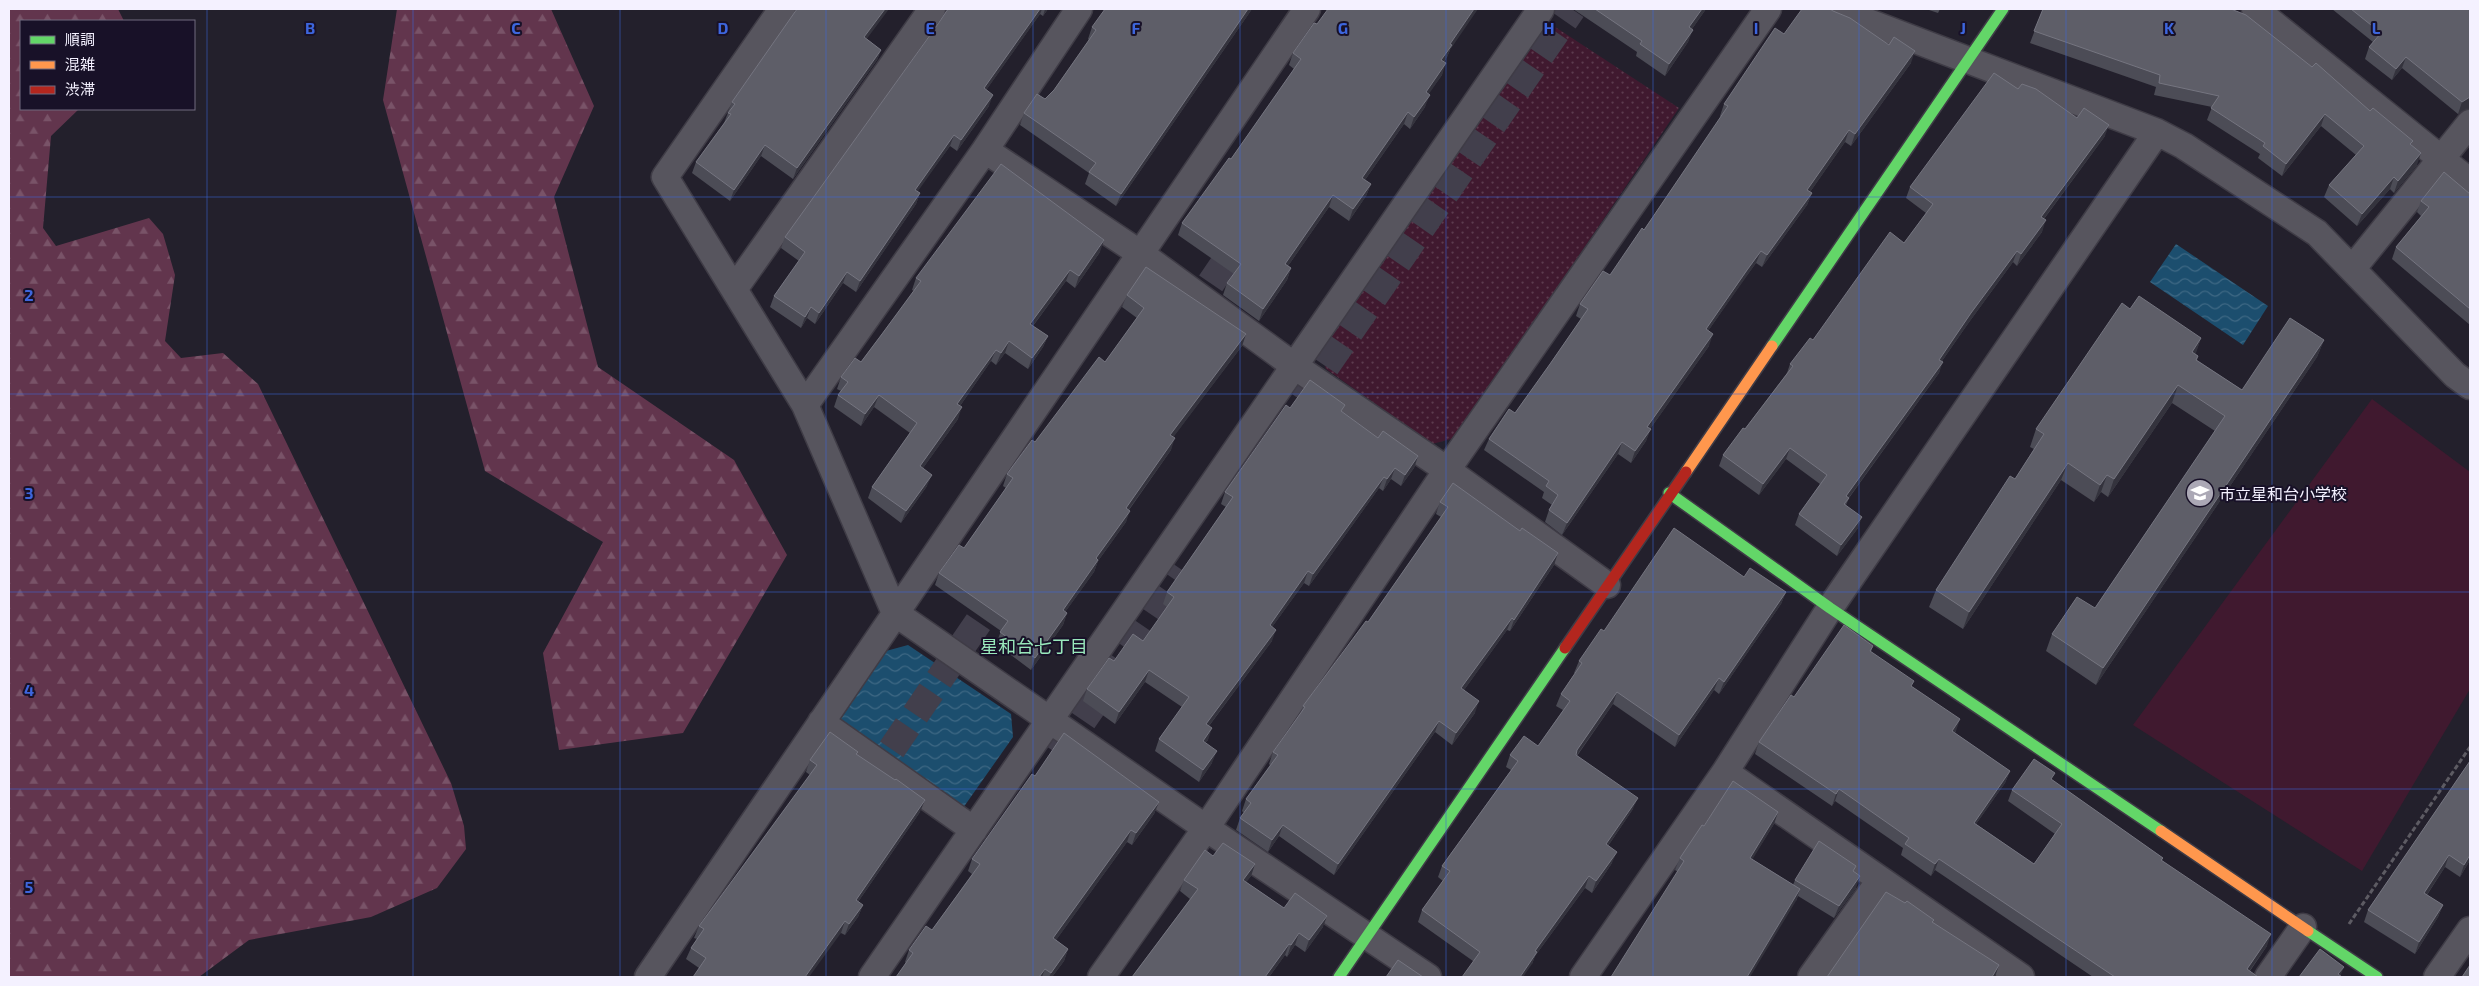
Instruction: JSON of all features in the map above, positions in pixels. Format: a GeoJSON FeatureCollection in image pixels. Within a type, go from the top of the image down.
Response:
{"type":"FeatureCollection","features":[{"type":"Feature","properties":{"kind":"street"},"geometry":{"type":"LineString","coordinates":[[782,9],[665,177],[735,288],[805,405],[895,613],[1206,828],[1428,977]]}},
{"type":"Feature","properties":{"kind":"street"},"geometry":{"type":"LineString","coordinates":[[735,288],[932,9]]}},
{"type":"Feature","properties":{"kind":"street"},"geometry":{"type":"LineString","coordinates":[[805,405],[985,150],[1079,9]]}},
{"type":"Feature","properties":{"kind":"street"},"geometry":{"type":"LineString","coordinates":[[657,974],[820,722],[1307,9]]}},
{"type":"Feature","properties":{"kind":"street"},"geometry":{"type":"LineString","coordinates":[[872,977],[1051,720],[1292,365],[1541,9]]}},
{"type":"Feature","properties":{"kind":"street"},"geometry":{"type":"LineString","coordinates":[[1101,977],[1206,828],[1447,470],[1768,9]]}},
{"type":"Feature","properties":{"kind":"street"},"geometry":{"type":"LineString","coordinates":[[1834,9],[2157,132],[2184,146],[2317,234],[2353,268],[2455,375],[2470,386]]}},
{"type":"Feature","properties":{"kind":"street"},"geometry":{"type":"LineString","coordinates":[[1338,977],[2003,9]]}},
{"type":"Feature","properties":{"kind":"street"},"geometry":{"type":"LineString","coordinates":[[2255,9],[2470,182]]}},
{"type":"Feature","properties":{"kind":"street"},"geometry":{"type":"LineString","coordinates":[[2353,268],[2470,123]]}},
{"type":"Feature","properties":{"kind":"street"},"geometry":{"type":"LineString","coordinates":[[1583,977],[1725,772],[1830,608],[2157,132]]}},
{"type":"Feature","properties":{"kind":"street"},"geometry":{"type":"LineString","coordinates":[[985,150],[1141,254],[1292,365],[1447,470],[1607,585]]}},
{"type":"Feature","properties":{"kind":"street"},"geometry":{"type":"LineString","coordinates":[[1670,493],[1830,608],[2378,977]]}},
{"type":"Feature","properties":{"kind":"street"},"geometry":{"type":"LineString","coordinates":[[820,722],[974,830]]}},
{"type":"Feature","properties":{"kind":"street"},"geometry":{"type":"LineString","coordinates":[[1725,772],[2021,977]]}},
{"type":"Feature","properties":{"kind":"street"},"geometry":{"type":"LineString","coordinates":[[1811,977],[1880,880]]}},
{"type":"Feature","properties":{"kind":"street"},"geometry":{"type":"LineString","coordinates":[[2268,977],[2303,927]]}},
{"type":"Feature","properties":{"kind":"street"},"geometry":{"type":"LineString","coordinates":[[2437,977],[2470,930]]}},
{"type":"Feature","properties":{"kind":"path"},"geometry":{"type":"LineString","coordinates":[[2333,947],[2470,747]]}},
{"type":"Feature","properties":{"kind":"green space"},"geometry":{"type":"Polygon","coordinates":[[[9,9],[118,9],[124,20],[20,20],[20,110],[78,110],[51,136],[43,228],[56,246],[149,218],[163,234],[175,275],[165,341],[181,358],[223,353],[258,384],[451,783],[464,826],[466,849],[437,888],[371,917],[249,940],[199,977],[9,977],[9,9]]]}},
{"type":"Feature","properties":{"kind":"green space"},"geometry":{"type":"Polygon","coordinates":[[[397,9],[551,9],[594,106],[554,197],[598,367],[734,460],[787,555],[683,733],[559,750],[543,653],[603,542],[485,471],[383,100],[397,9]]]}},
{"type":"Feature","properties":{"kind":"shaded area"},"geometry":{"type":"Polygon","coordinates":[[[1549,23],[1679,108],[1455,438],[1432,444],[1326,369],[1319,349],[1549,23]]]}},
{"type":"Feature","properties":{"kind":"shaded area"},"geometry":{"type":"Polygon","coordinates":[[[2372,399],[2470,472],[2470,689],[2362,871],[2133,725],[2372,399]]]}},
{"type":"Feature","properties":{"kind":"water"},"geometry":{"type":"Polygon","coordinates":[[[2176,244],[2268,306],[2243,345],[2150,282],[2176,244]]]}},
{"type":"Feature","properties":{"kind":"water"},"geometry":{"type":"Polygon","coordinates":[[[908,645],[1011,714],[1013,737],[963,808],[838,723],[886,651],[908,645]]]}},
{"type":"Feature","properties":{"kind":"building"},"geometry":{"type":"Polygon","coordinates":[[[797,9],[885,9],[864,37],[881,50],[797,168],[765,145],[734,190],[696,162],[731,114],[728,113],[735,104],[732,102],[797,9]]]}},
{"type":"Feature","properties":{"kind":"building"},"geometry":{"type":"Polygon","coordinates":[[[948,9],[1040,9],[984,88],[993,95],[961,140],[954,135],[915,190],[920,193],[860,281],[847,272],[819,313],[811,307],[805,317],[774,296],[805,252],[785,237],[948,9]]]}},
{"type":"Feature","properties":{"kind":"building"},"geometry":{"type":"Polygon","coordinates":[[[1105,9],[1248,9],[1121,194],[1089,172],[1096,163],[1024,113],[1037,94],[1045,99],[1054,90],[1096,30],[1092,27],[1105,9]]]}},
{"type":"Feature","properties":{"kind":"building"},"geometry":{"type":"Polygon","coordinates":[[[1328,9],[1474,9],[1441,60],[1446,63],[1426,92],[1430,95],[1414,117],[1408,112],[1362,178],[1371,184],[1353,209],[1333,195],[1285,264],[1291,268],[1263,309],[1227,283],[1241,264],[1182,223],[1229,158],[1231,159],[1301,59],[1293,53],[1314,23],[1317,24],[1328,9]]]}},
{"type":"Feature","properties":{"kind":"building"},"geometry":{"type":"Polygon","coordinates":[[[1595,9],[1702,9],[1689,27],[1693,30],[1669,64],[1640,44],[1642,41],[1595,9]]]}},
{"type":"Feature","properties":{"kind":"building"},"geometry":{"type":"Polygon","coordinates":[[[1802,9],[1830,9],[1850,18],[1889,45],[1894,37],[1915,51],[1855,134],[1849,130],[1807,190],[1812,193],[1767,255],[1761,251],[1747,270],[1706,329],[1713,334],[1647,427],[1651,429],[1635,451],[1622,442],[1567,523],[1549,510],[1558,495],[1546,486],[1549,481],[1489,439],[1509,409],[1515,413],[1588,309],[1580,304],[1603,271],[1610,275],[1642,228],[1644,230],[1728,106],[1724,104],[1775,28],[1784,34],[1802,9]]]}},
{"type":"Feature","properties":{"kind":"building"},"geometry":{"type":"Polygon","coordinates":[[[2043,9],[2231,9],[2246,15],[2312,67],[2316,63],[2370,111],[2373,108],[2413,141],[2410,144],[2421,153],[2398,181],[2394,177],[2362,214],[2329,185],[2364,146],[2325,114],[2286,164],[2263,146],[2265,143],[2211,108],[2219,96],[2159,83],[2160,75],[2034,31],[2043,9]]]}},
{"type":"Feature","properties":{"kind":"building"},"geometry":{"type":"Polygon","coordinates":[[[2351,9],[2470,9],[2470,97],[2462,102],[2406,57],[2396,69],[2369,47],[2381,33],[2351,9]]]}},
{"type":"Feature","properties":{"kind":"building"},"geometry":{"type":"Polygon","coordinates":[[[1994,73],[2018,89],[2022,84],[2036,89],[2077,118],[2084,108],[2109,125],[2041,217],[2046,220],[2021,254],[2017,251],[1971,313],[1939,360],[1943,362],[1846,496],[1849,498],[1844,504],[1862,517],[1841,545],[1799,514],[1827,475],[1790,448],[1763,484],[1723,455],[1793,366],[1790,364],[1810,338],[1813,340],[1890,232],[1904,243],[1933,204],[1910,187],[1994,73]]]}},
{"type":"Feature","properties":{"kind":"building"},"geometry":{"type":"Polygon","coordinates":[[[1001,164],[1104,240],[1079,276],[1070,270],[1030,324],[1048,336],[1032,358],[1009,341],[1001,353],[996,350],[957,404],[962,407],[920,466],[932,475],[906,511],[872,487],[917,423],[879,395],[865,414],[838,395],[848,382],[841,377],[855,358],[861,362],[921,281],[916,278],[1001,164]]]}},
{"type":"Feature","properties":{"kind":"building"},"geometry":{"type":"Polygon","coordinates":[[[2444,172],[2470,194],[2470,309],[2396,247],[2429,207],[2421,201],[2444,172]]]}},
{"type":"Feature","properties":{"kind":"building"},"geometry":{"type":"Polygon","coordinates":[[[1146,267],[1246,334],[1170,435],[1175,438],[1126,508],[1130,511],[1096,558],[1098,560],[1063,610],[1067,613],[1035,658],[1000,632],[1008,621],[939,573],[959,545],[964,548],[1013,478],[1007,474],[1032,440],[1035,442],[1099,357],[1105,362],[1144,308],[1127,295],[1146,267]]]}},
{"type":"Feature","properties":{"kind":"building"},"geometry":{"type":"Polygon","coordinates":[[[2139,296],[2201,338],[2192,352],[2198,356],[2196,360],[2242,390],[2290,318],[2324,340],[2103,668],[2052,634],[2077,597],[2095,608],[2225,416],[2178,385],[2114,479],[2107,475],[2100,485],[2068,463],[1969,612],[1936,590],[2010,476],[2015,479],[2044,434],[2036,429],[2122,303],[2130,309],[2139,296]]]}},
{"type":"Feature","properties":{"kind":"building"},"geometry":{"type":"Polygon","coordinates":[[[1310,380],[1345,405],[1341,411],[1378,438],[1383,431],[1418,456],[1405,475],[1395,468],[1387,479],[1384,477],[1313,574],[1308,571],[1270,625],[1276,630],[1206,724],[1212,728],[1203,741],[1217,751],[1203,770],[1159,739],[1189,697],[1149,670],[1119,712],[1087,689],[1109,658],[1114,661],[1133,634],[1143,641],[1174,597],[1167,592],[1233,497],[1225,492],[1286,405],[1290,408],[1310,380]]]}},
{"type":"Feature","properties":{"kind":"building"},"geometry":{"type":"Polygon","coordinates":[[[1453,483],[1520,531],[1522,528],[1558,553],[1514,620],[1512,618],[1461,688],[1479,701],[1456,733],[1439,721],[1338,864],[1283,825],[1272,840],[1240,818],[1251,803],[1246,799],[1278,755],[1273,752],[1305,707],[1303,706],[1366,621],[1368,622],[1448,507],[1440,502],[1453,483]]]}},
{"type":"Feature","properties":{"kind":"building"},"geometry":{"type":"Polygon","coordinates":[[[1674,528],[1744,577],[1750,568],[1786,592],[1724,682],[1719,678],[1679,735],[1617,692],[1577,750],[1576,755],[1638,798],[1606,844],[1617,852],[1596,881],[1589,876],[1535,951],[1537,952],[1520,977],[1462,977],[1480,952],[1422,910],[1450,871],[1442,866],[1518,761],[1510,755],[1524,736],[1538,746],[1570,701],[1561,694],[1582,663],[1579,661],[1601,629],[1604,631],[1674,528]]]}},
{"type":"Feature","properties":{"kind":"building"},"geometry":{"type":"Polygon","coordinates":[[[1844,625],[1873,646],[1870,651],[1914,681],[1911,686],[1960,719],[1952,731],[2010,771],[1974,823],[2034,864],[2062,824],[2012,790],[2034,759],[2055,773],[2051,779],[2163,858],[2161,860],[2271,934],[2247,969],[2258,977],[2115,977],[1939,859],[1935,864],[1905,844],[1909,838],[1839,789],[1836,794],[1759,742],[1791,695],[1794,697],[1844,625]]]}},
{"type":"Feature","properties":{"kind":"building"},"geometry":{"type":"Polygon","coordinates":[[[830,732],[858,752],[856,754],[925,800],[856,900],[863,905],[849,924],[845,921],[805,977],[693,977],[706,958],[691,948],[704,929],[699,926],[817,765],[810,760],[830,732]]]}},
{"type":"Feature","properties":{"kind":"building"},"geometry":{"type":"Polygon","coordinates":[[[1064,733],[1159,802],[1136,833],[1131,830],[1053,938],[1068,949],[1051,973],[1045,969],[1039,977],[896,977],[913,953],[909,950],[926,926],[932,930],[980,864],[972,859],[1032,774],[1035,776],[1064,733]]]}},
{"type":"Feature","properties":{"kind":"building"},"geometry":{"type":"Polygon","coordinates":[[[2470,761],[2470,855],[2464,865],[2449,855],[2424,893],[2443,905],[2419,942],[2368,910],[2470,761]]]}},
{"type":"Feature","properties":{"kind":"building"},"geometry":{"type":"Polygon","coordinates":[[[1733,781],[1778,812],[1750,858],[1800,889],[1747,977],[1611,977],[1684,861],[1680,858],[1702,825],[1704,826],[1733,781]]]}},
{"type":"Feature","properties":{"kind":"building"},"geometry":{"type":"Polygon","coordinates":[[[1819,841],[1856,866],[1853,871],[1860,876],[1839,906],[1795,880],[1819,841]]]}},
{"type":"Feature","properties":{"kind":"building"},"geometry":{"type":"Polygon","coordinates":[[[1223,843],[1255,864],[1243,880],[1284,908],[1295,893],[1327,916],[1309,940],[1299,933],[1265,977],[1132,977],[1198,889],[1184,880],[1205,850],[1213,856],[1223,843]]]}},
{"type":"Feature","properties":{"kind":"building"},"geometry":{"type":"Polygon","coordinates":[[[1886,892],[1905,903],[1907,901],[1934,920],[1932,922],[1999,965],[1992,977],[1827,977],[1886,892]]]}},
{"type":"Feature","properties":{"kind":"building"},"geometry":{"type":"Polygon","coordinates":[[[2320,949],[2344,967],[2338,974],[2342,977],[2299,977],[2320,949]]]}},
{"type":"Feature","properties":{"kind":"building"},"geometry":{"type":"Polygon","coordinates":[[[1398,960],[1423,977],[1386,977],[1398,960]]]}},
{"type":"Feature","properties":{"kind":"building"},"geometry":{"type":"Polygon","coordinates":[[[2470,965],[2470,977],[2462,977],[2470,965]]]}},
{"type":"Feature","properties":{"kind":"tunnel"},"geometry":{"type":"LineString","coordinates":[[1302,401],[1572,9]]}},
{"type":"Feature","properties":{"kind":"tunnel"},"geometry":{"type":"LineString","coordinates":[[1187,318],[1243,236]]}},
{"type":"Feature","properties":{"kind":"tunnel"},"geometry":{"type":"LineString","coordinates":[[1059,755],[1185,572]]}},
{"type":"Feature","properties":{"kind":"tunnel"},"geometry":{"type":"LineString","coordinates":[[868,784],[1003,586]]}},
{"type":"Feature","properties":{"kind":"traffic: fast"},"geometry":{"type":"LineString","coordinates":[[1772,346],[2003,9]]}},
{"type":"Feature","properties":{"kind":"traffic: fast"},"geometry":{"type":"LineString","coordinates":[[1669,493],[1830,608],[2161,831]]}},
{"type":"Feature","properties":{"kind":"traffic: fast"},"geometry":{"type":"LineString","coordinates":[[1339,977],[1565,648]]}},
{"type":"Feature","properties":{"kind":"traffic: fast"},"geometry":{"type":"LineString","coordinates":[[2308,931],[2377,977]]}},
{"type":"Feature","properties":{"kind":"traffic: slow"},"geometry":{"type":"LineString","coordinates":[[1686,472],[1772,346]]}},
{"type":"Feature","properties":{"kind":"traffic: slow"},"geometry":{"type":"LineString","coordinates":[[2161,831],[2308,931]]}},
{"type":"Feature","properties":{"kind":"traffic: jam"},"geometry":{"type":"LineString","coordinates":[[1565,648],[1686,472]]}},
{"type":"Feature","properties":{"kind":"place","name":"市立星和台小学校"},"geometry":{"type":"Point","coordinates":[2200,493]}},
{"type":"Feature","properties":{"kind":"district","name":"星和台七丁目"},"geometry":{"type":"Point","coordinates":[1034,646]}}]}
